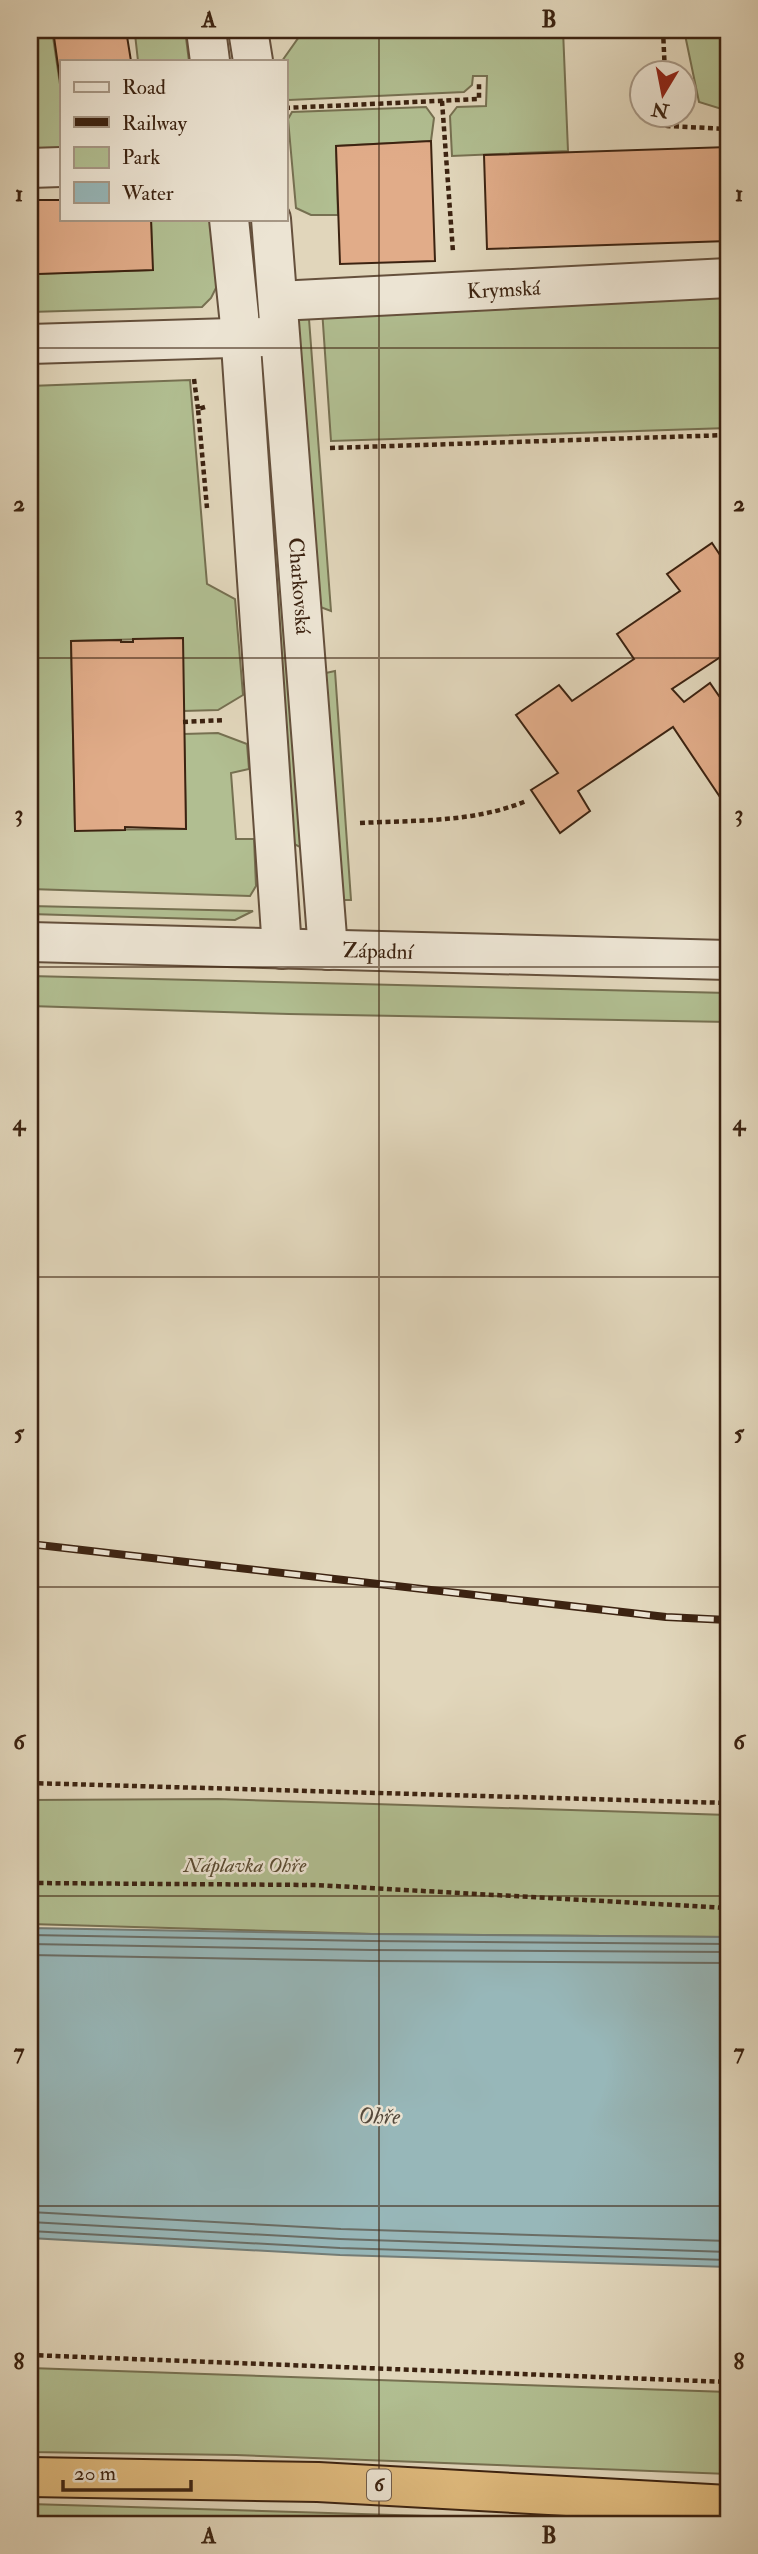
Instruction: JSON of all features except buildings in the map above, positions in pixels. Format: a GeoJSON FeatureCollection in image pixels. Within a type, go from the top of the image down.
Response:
{"type":"FeatureCollection","features":[{"type":"Feature","properties":{"kind":"highway","name":"6"},"geometry":{"type":"LineString","coordinates":[[30,2477],[318,2482],[728,2505]]}},
{"type":"Feature","properties":{"kind":"street"},"geometry":{"type":"LineString","coordinates":[[206,30],[210,60]]}},
{"type":"Feature","properties":{"kind":"street"},"geometry":{"type":"LineString","coordinates":[[248,30],[253,60]]}},
{"type":"Feature","properties":{"kind":"street"},"geometry":{"type":"LineString","coordinates":[[30,168],[60,167]]}},
{"type":"Feature","properties":{"kind":"street","name":"Charkovská"},"geometry":{"type":"LineString","coordinates":[[229,220],[240,338],[282,949]]}},
{"type":"Feature","properties":{"kind":"street","name":"Charkovská"},"geometry":{"type":"LineString","coordinates":[[271,220],[328,950]]}},
{"type":"Feature","properties":{"kind":"street","name":"Krymská"},"geometry":{"type":"LineString","coordinates":[[30,344],[240,338],[280,319],[456,292],[728,278]]}},
{"type":"Feature","properties":{"kind":"street","name":"Západní"},"geometry":{"type":"LineString","coordinates":[[30,942],[728,960]]}},
{"type":"Feature","properties":{"kind":"path"},"geometry":{"type":"LineString","coordinates":[[663,30],[664,60]]}},
{"type":"Feature","properties":{"kind":"path"},"geometry":{"type":"LineString","coordinates":[[287,108],[479,99],[479,82]]}},
{"type":"Feature","properties":{"kind":"path"},"geometry":{"type":"LineString","coordinates":[[442,101],[456,292]]}},
{"type":"Feature","properties":{"kind":"path"},"geometry":{"type":"LineString","coordinates":[[698,128],[728,129]]}},
{"type":"Feature","properties":{"kind":"path"},"geometry":{"type":"LineString","coordinates":[[194,372],[208,513]]}},
{"type":"Feature","properties":{"kind":"path"},"geometry":{"type":"LineString","coordinates":[[198,409],[211,405]]}},
{"type":"Feature","properties":{"kind":"path"},"geometry":{"type":"LineString","coordinates":[[289,449],[728,435]]}},
{"type":"Feature","properties":{"kind":"path"},"geometry":{"type":"LineString","coordinates":[[183,722],[237,720]]}},
{"type":"Feature","properties":{"kind":"path"},"geometry":{"type":"LineString","coordinates":[[352,824],[454,819],[502,811],[526,801]]}},
{"type":"Feature","properties":{"kind":"path"},"geometry":{"type":"LineString","coordinates":[[30,1783],[728,1803]]}},
{"type":"Feature","properties":{"kind":"path"},"geometry":{"type":"LineString","coordinates":[[30,1883],[316,1885],[728,1908]]}},
{"type":"Feature","properties":{"kind":"path"},"geometry":{"type":"LineString","coordinates":[[30,2355],[728,2382]]}},
{"type":"Feature","properties":{"kind":"green space"},"geometry":{"type":"Polygon","coordinates":[[[30,30],[52,30],[60,84],[60,158],[42,159],[30,147],[30,30]]]}},
{"type":"Feature","properties":{"kind":"green space"},"geometry":{"type":"Polygon","coordinates":[[[185,30],[189,60],[138,60],[135,34],[185,30]]]}},
{"type":"Feature","properties":{"kind":"green space"},"geometry":{"type":"Polygon","coordinates":[[[300,30],[563,30],[568,151],[452,156],[450,116],[457,107],[486,106],[487,76],[473,76],[472,85],[464,92],[289,100],[287,60],[283,60],[301,34],[300,30]]]}},
{"type":"Feature","properties":{"kind":"green space"},"geometry":{"type":"Polygon","coordinates":[[[684,30],[720,30],[728,49],[728,111],[699,102],[698,60],[690,60],[684,30]]]}},
{"type":"Feature","properties":{"kind":"green space"},"geometry":{"type":"Polygon","coordinates":[[[426,107],[434,118],[431,141],[336,146],[338,215],[311,215],[296,208],[288,119],[292,112],[426,107]]]}},
{"type":"Feature","properties":{"kind":"green space"},"geometry":{"type":"Polygon","coordinates":[[[151,220],[216,220],[217,286],[202,307],[30,312],[30,274],[152,270],[151,220]]]}},
{"type":"Feature","properties":{"kind":"green space"},"geometry":{"type":"Polygon","coordinates":[[[728,294],[728,428],[331,441],[322,309],[728,294]]]}},
{"type":"Feature","properties":{"kind":"green space"},"geometry":{"type":"Polygon","coordinates":[[[309,319],[331,611],[315,605],[292,320],[309,319]]]}},
{"type":"Feature","properties":{"kind":"green space"},"geometry":{"type":"Polygon","coordinates":[[[190,380],[207,584],[235,599],[243,695],[218,710],[183,711],[183,638],[71,641],[75,830],[186,829],[184,734],[218,733],[247,744],[249,769],[231,773],[236,839],[254,839],[256,886],[250,896],[30,889],[30,386],[190,380]]]}},
{"type":"Feature","properties":{"kind":"green space"},"geometry":{"type":"Polygon","coordinates":[[[270,449],[306,845],[300,847],[292,843],[265,450],[270,449]]]}},
{"type":"Feature","properties":{"kind":"green space"},"geometry":{"type":"Polygon","coordinates":[[[335,671],[351,900],[338,900],[321,674],[335,671]]]}},
{"type":"Feature","properties":{"kind":"green space"},"geometry":{"type":"Polygon","coordinates":[[[30,906],[253,911],[235,920],[30,914],[30,906]]]}},
{"type":"Feature","properties":{"kind":"green space"},"geometry":{"type":"Polygon","coordinates":[[[30,976],[728,993],[728,1022],[30,1006],[30,976]]]}},
{"type":"Feature","properties":{"kind":"green space","name":"Náplavka Ohře"},"geometry":{"type":"Polygon","coordinates":[[[218,1799],[728,1815],[728,1937],[372,1934],[30,1924],[30,1800],[218,1799]]]}},
{"type":"Feature","properties":{"kind":"green space"},"geometry":{"type":"Polygon","coordinates":[[[30,2368],[728,2392],[728,2474],[236,2455],[30,2452],[30,2368]]]}},
{"type":"Feature","properties":{"kind":"green space"},"geometry":{"type":"Polygon","coordinates":[[[30,2504],[693,2524],[30,2523],[30,2504]]]}},
{"type":"Feature","properties":{"kind":"water","name":"Ohře"},"geometry":{"type":"Polygon","coordinates":[[[30,1928],[728,1937],[728,2267],[340,2255],[30,2238],[30,1928]]]}},
{"type":"Feature","properties":{"kind":"railway"},"geometry":{"type":"LineString","coordinates":[[30,1544],[666,1617],[728,1620]]}}]}
